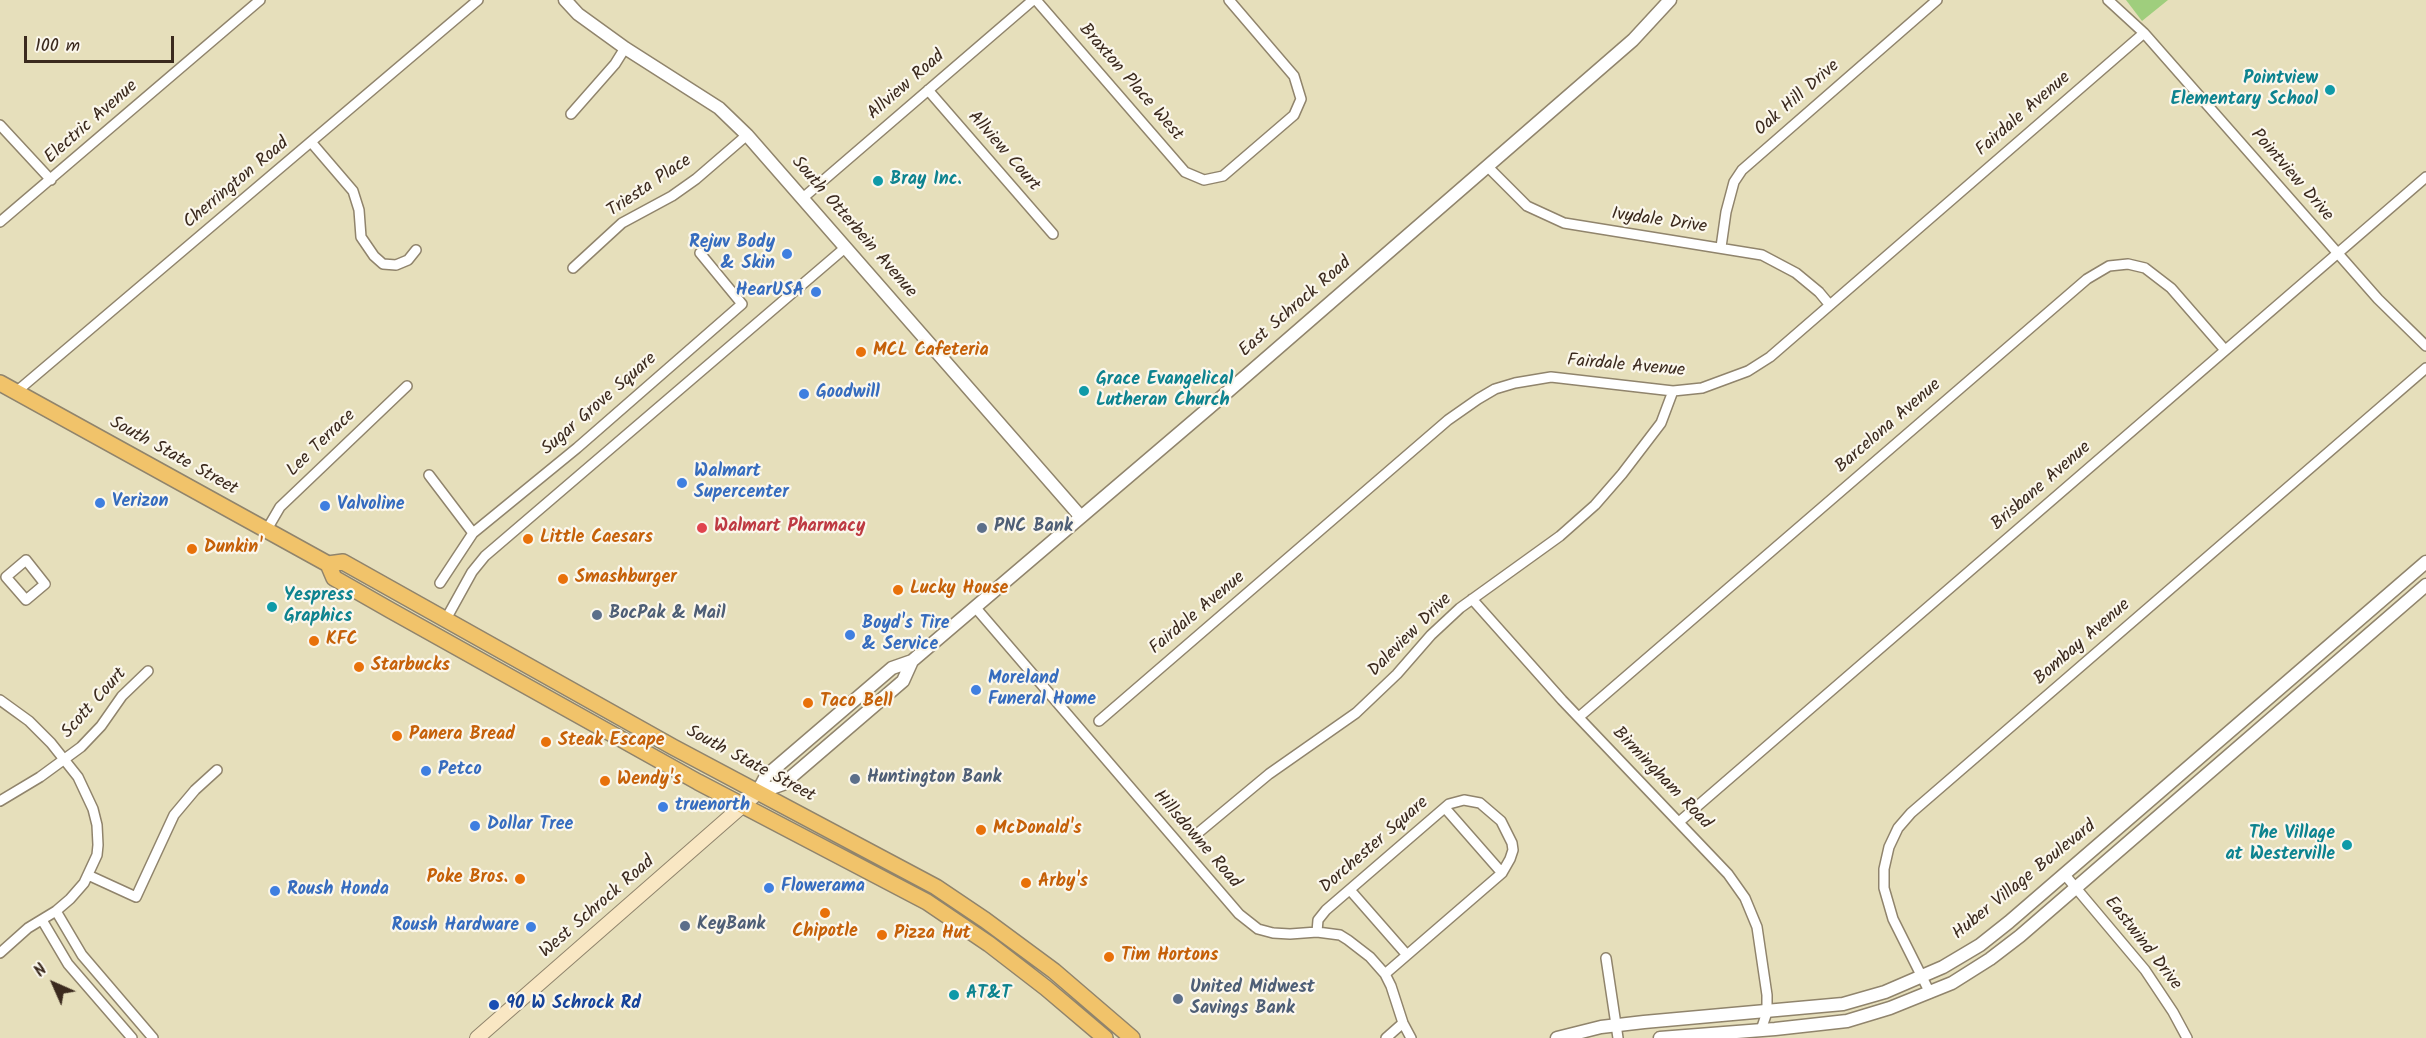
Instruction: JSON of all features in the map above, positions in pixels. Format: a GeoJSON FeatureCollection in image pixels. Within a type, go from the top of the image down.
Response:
{"type":"FeatureCollection","features":[{"type":"Feature","properties":{"kind":"main road","name":"South State Street"},"geometry":{"type":"LineString","coordinates":[[0,383],[266,531],[331,571],[360,592],[617,736],[927,902],[988,944],[1066,1004],[1105,1038]]}},
{"type":"Feature","properties":{"kind":"main road","name":"South State Street"},"geometry":{"type":"LineString","coordinates":[[331,571],[343,562],[757,792],[928,882],[966,906],[1015,942],[1094,1004],[1126,1033]]}},
{"type":"Feature","properties":{"kind":"main road"},"geometry":{"type":"LineString","coordinates":[[360,592],[386,595],[432,622],[446,619]]}},
{"type":"Feature","properties":{"kind":"main road"},"geometry":{"type":"LineString","coordinates":[[437,635],[451,632],[525,674],[552,678]]}},
{"type":"Feature","properties":{"kind":"main road"},"geometry":{"type":"LineString","coordinates":[[617,736],[631,736],[741,794],[757,792]]}},
{"type":"Feature","properties":{"kind":"main road","name":"East Schrock Road"},"geometry":{"type":"LineString","coordinates":[[743,805],[757,792]]}},
{"type":"Feature","properties":{"kind":"main road","name":"West Schrock Road"},"geometry":{"type":"LineString","coordinates":[[477,1038],[743,805]]}},
{"type":"Feature","properties":{"kind":"main road"},"geometry":{"type":"LineString","coordinates":[[864,868],[895,876],[946,908],[966,906]]}},
{"type":"Feature","properties":{"kind":"main road"},"geometry":{"type":"LineString","coordinates":[[954,921],[966,920],[1067,995],[1094,1004]]}},
{"type":"Feature","properties":{"kind":"main road"},"geometry":{"type":"LineString","coordinates":[[1066,1004],[1091,1016],[1106,1030],[1126,1033]]}},
{"type":"Feature","properties":{"kind":"street","name":"Electric Avenue"},"geometry":{"type":"LineString","coordinates":[[0,222],[260,0]]}},
{"type":"Feature","properties":{"kind":"street","name":"Cherrington Road"},"geometry":{"type":"LineString","coordinates":[[16,392],[478,0]]}},
{"type":"Feature","properties":{"kind":"street","name":"South Otterbein Avenue"},"geometry":{"type":"LineString","coordinates":[[565,0],[578,14],[625,48],[719,108],[747,135],[804,197],[1081,518]]}},
{"type":"Feature","properties":{"kind":"street","name":"Allview Road"},"geometry":{"type":"LineString","coordinates":[[804,197],[1035,0]]}},
{"type":"Feature","properties":{"kind":"street","name":"Braxton Place West"},"geometry":{"type":"LineString","coordinates":[[1035,0],[1185,172],[1204,180],[1223,176],[1294,115],[1301,99],[1294,76],[1229,0]]}},
{"type":"Feature","properties":{"kind":"street","name":"East Schrock Road"},"geometry":{"type":"LineString","coordinates":[[757,792],[783,784],[903,681],[912,661],[1081,518],[1646,28],[1670,0]]}},
{"type":"Feature","properties":{"kind":"street","name":"Oak Hill Drive"},"geometry":{"type":"LineString","coordinates":[[1721,247],[1726,212],[1734,182],[1742,170],[1937,0]]}},
{"type":"Feature","properties":{"kind":"street","name":"Pointview Drive"},"geometry":{"type":"LineString","coordinates":[[2108,0],[2144,33],[2378,299],[2426,346]]}},
{"type":"Feature","properties":{"kind":"street","name":"Fairdale Avenue"},"geometry":{"type":"LineString","coordinates":[[1099,721],[1448,420],[1495,389],[1551,377],[1673,391],[1702,388],[1748,371],[1770,357],[2144,33]]}},
{"type":"Feature","properties":{"kind":"street"},"geometry":{"type":"LineString","coordinates":[[571,114],[615,64],[625,48]]}},
{"type":"Feature","properties":{"kind":"street","name":"Allview Court"},"geometry":{"type":"LineString","coordinates":[[928,90],[1053,234]]}},
{"type":"Feature","properties":{"kind":"street"},"geometry":{"type":"LineString","coordinates":[[0,124],[51,180]]}},
{"type":"Feature","properties":{"kind":"street","name":"Triesta Place"},"geometry":{"type":"LineString","coordinates":[[573,268],[622,223],[672,196],[696,179],[747,135]]}},
{"type":"Feature","properties":{"kind":"street"},"geometry":{"type":"LineString","coordinates":[[311,142],[353,191],[359,210],[361,237],[374,256],[383,264],[396,265],[408,260],[416,250]]}},
{"type":"Feature","properties":{"kind":"street","name":"Ivydale Drive"},"geometry":{"type":"LineString","coordinates":[[1487,166],[1527,206],[1564,223],[1762,255],[1796,273],[1819,292],[1829,304]]}},
{"type":"Feature","properties":{"kind":"street","name":"Brisbane Avenue"},"geometry":{"type":"LineString","coordinates":[[1679,822],[2426,177]]}},
{"type":"Feature","properties":{"kind":"street"},"geometry":{"type":"LineString","coordinates":[[446,619],[472,572],[485,556],[846,247]]}},
{"type":"Feature","properties":{"kind":"street","name":"Sugar Grove Square"},"geometry":{"type":"LineString","coordinates":[[440,583],[473,533],[577,448],[742,304],[700,254]]}},
{"type":"Feature","properties":{"kind":"street","name":"Barcelona Avenue"},"geometry":{"type":"LineString","coordinates":[[1579,717],[2086,279],[2109,266],[2127,264],[2145,268],[2171,288],[2225,350]]}},
{"type":"Feature","properties":{"kind":"street","name":"Bombay Avenue"},"geometry":{"type":"LineString","coordinates":[[1930,993],[1893,919],[1884,888],[1884,868],[1889,847],[1898,828],[1911,813],[2426,368]]}},
{"type":"Feature","properties":{"kind":"street","name":"Lee Terrace"},"geometry":{"type":"LineString","coordinates":[[266,531],[280,507],[407,386]]}},
{"type":"Feature","properties":{"kind":"street","name":"Daleview Drive"},"geometry":{"type":"LineString","coordinates":[[1198,833],[1269,774],[1356,713],[1397,674],[1431,635],[1472,599],[1560,536],[1595,505],[1661,423],[1673,391]]}},
{"type":"Feature","properties":{"kind":"street"},"geometry":{"type":"LineString","coordinates":[[429,475],[473,533]]}},
{"type":"Feature","properties":{"kind":"street","name":"Huber Village Boulevard"},"geometry":{"type":"LineString","coordinates":[[1557,1038],[1843,1004],[1885,992],[1923,977],[1980,945],[2065,875],[2426,562]]}},
{"type":"Feature","properties":{"kind":"street","name":"Huber Village Boulevard"},"geometry":{"type":"LineString","coordinates":[[1660,1038],[1775,1029],[1858,1018],[1930,993],[1990,959],[2076,888],[2426,585]]}},
{"type":"Feature","properties":{"kind":"street","name":"Birmingham Road"},"geometry":{"type":"LineString","coordinates":[[1472,599],[1579,717],[1728,874],[1745,898],[1757,927],[1767,1000],[1767,1012],[1761,1030]]}},
{"type":"Feature","properties":{"kind":"street","name":"Hillsdowne Road"},"geometry":{"type":"LineString","coordinates":[[975,607],[1244,919],[1258,929],[1273,933],[1317,932],[1340,935],[1348,940],[1370,957],[1385,974],[1411,1038]]}},
{"type":"Feature","properties":{"kind":"street","name":"Scott Court"},"geometry":{"type":"LineString","coordinates":[[0,801],[66,759],[101,726],[122,696],[148,671]]}},
{"type":"Feature","properties":{"kind":"street"},"geometry":{"type":"LineString","coordinates":[[0,700],[29,721],[66,759],[87,792],[97,825],[97,855],[84,883],[56,911],[28,928],[0,953]]}},
{"type":"Feature","properties":{"kind":"street"},"geometry":{"type":"LineString","coordinates":[[88,875],[136,897],[174,815],[195,790],[217,770]]}},
{"type":"Feature","properties":{"kind":"street","name":"Dorchester Square"},"geometry":{"type":"LineString","coordinates":[[1317,932],[1318,920],[1449,804],[1464,800],[1480,803],[1499,819],[1512,843],[1513,850],[1502,873],[1385,974]]}},
{"type":"Feature","properties":{"kind":"street"},"geometry":{"type":"LineString","coordinates":[[1445,808],[1502,873]]}},
{"type":"Feature","properties":{"kind":"street","name":"Eastwind Drive"},"geometry":{"type":"LineString","coordinates":[[2065,875],[2145,970],[2173,1011],[2187,1038]]}},
{"type":"Feature","properties":{"kind":"street"},"geometry":{"type":"LineString","coordinates":[[1350,890],[1407,954]]}},
{"type":"Feature","properties":{"kind":"street"},"geometry":{"type":"LineString","coordinates":[[56,911],[82,955],[153,1038]]}},
{"type":"Feature","properties":{"kind":"street"},"geometry":{"type":"LineString","coordinates":[[42,920],[68,964],[132,1038]]}},
{"type":"Feature","properties":{"kind":"street"},"geometry":{"type":"LineString","coordinates":[[1606,958],[1618,1032]]}},
{"type":"Feature","properties":{"kind":"street","name":"Birmingham Road"},"geometry":{"type":"LineString","coordinates":[[1767,1012],[1775,1029]]}},
{"type":"Feature","properties":{"kind":"street"},"geometry":{"type":"LineString","coordinates":[[1386,1038],[1403,1023]]}},
{"type":"Feature","properties":{"kind":"green space"},"geometry":{"type":"Polygon","coordinates":[[[2126,0],[2168,0],[2142,21],[2126,0]]]}},
{"type":"Feature","properties":{"kind":"place","name":"Pointview Elementary School"},"geometry":{"type":"Point","coordinates":[2330,90]}},
{"type":"Feature","properties":{"kind":"place","name":"Bray Inc."},"geometry":{"type":"Point","coordinates":[878,181]}},
{"type":"Feature","properties":{"kind":"place","name":"Rejuv Body & Skin"},"geometry":{"type":"Point","coordinates":[787,254]}},
{"type":"Feature","properties":{"kind":"place","name":"HearUSA"},"geometry":{"type":"Point","coordinates":[816,292]}},
{"type":"Feature","properties":{"kind":"place","name":"MCL Cafeteria"},"geometry":{"type":"Point","coordinates":[861,352]}},
{"type":"Feature","properties":{"kind":"place","name":"Grace Evangelical Lutheran Church"},"geometry":{"type":"Point","coordinates":[1084,391]}},
{"type":"Feature","properties":{"kind":"place","name":"Goodwill"},"geometry":{"type":"Point","coordinates":[804,394]}},
{"type":"Feature","properties":{"kind":"place","name":"Walmart Supercenter"},"geometry":{"type":"Point","coordinates":[682,483]}},
{"type":"Feature","properties":{"kind":"place","name":"Verizon"},"geometry":{"type":"Point","coordinates":[100,503]}},
{"type":"Feature","properties":{"kind":"place","name":"Valvoline"},"geometry":{"type":"Point","coordinates":[325,506]}},
{"type":"Feature","properties":{"kind":"place","name":"Walmart Pharmacy"},"geometry":{"type":"Point","coordinates":[702,528]}},
{"type":"Feature","properties":{"kind":"place","name":"PNC Bank"},"geometry":{"type":"Point","coordinates":[982,528]}},
{"type":"Feature","properties":{"kind":"place","name":"Little Caesars"},"geometry":{"type":"Point","coordinates":[528,539]}},
{"type":"Feature","properties":{"kind":"place","name":"Dunkin'"},"geometry":{"type":"Point","coordinates":[192,549]}},
{"type":"Feature","properties":{"kind":"place","name":"Smashburger"},"geometry":{"type":"Point","coordinates":[563,579]}},
{"type":"Feature","properties":{"kind":"place","name":"Lucky House"},"geometry":{"type":"Point","coordinates":[898,590]}},
{"type":"Feature","properties":{"kind":"place","name":"Yespress Graphics"},"geometry":{"type":"Point","coordinates":[272,607]}},
{"type":"Feature","properties":{"kind":"place","name":"BocPak & Mail"},"geometry":{"type":"Point","coordinates":[597,615]}},
{"type":"Feature","properties":{"kind":"place","name":"Boyd's Tire & Service"},"geometry":{"type":"Point","coordinates":[850,635]}},
{"type":"Feature","properties":{"kind":"place","name":"KFC"},"geometry":{"type":"Point","coordinates":[314,641]}},
{"type":"Feature","properties":{"kind":"place","name":"Starbucks"},"geometry":{"type":"Point","coordinates":[359,667]}},
{"type":"Feature","properties":{"kind":"place","name":"Moreland Funeral Home"},"geometry":{"type":"Point","coordinates":[976,690]}},
{"type":"Feature","properties":{"kind":"place","name":"Taco Bell"},"geometry":{"type":"Point","coordinates":[808,703]}},
{"type":"Feature","properties":{"kind":"place","name":"Panera Bread"},"geometry":{"type":"Point","coordinates":[397,736]}},
{"type":"Feature","properties":{"kind":"place","name":"Steak Escape"},"geometry":{"type":"Point","coordinates":[546,742]}},
{"type":"Feature","properties":{"kind":"place","name":"Petco"},"geometry":{"type":"Point","coordinates":[426,771]}},
{"type":"Feature","properties":{"kind":"place","name":"Huntington Bank"},"geometry":{"type":"Point","coordinates":[855,779]}},
{"type":"Feature","properties":{"kind":"place","name":"Wendy's"},"geometry":{"type":"Point","coordinates":[605,781]}},
{"type":"Feature","properties":{"kind":"place","name":"truenorth"},"geometry":{"type":"Point","coordinates":[663,807]}},
{"type":"Feature","properties":{"kind":"place","name":"Dollar Tree"},"geometry":{"type":"Point","coordinates":[475,826]}},
{"type":"Feature","properties":{"kind":"place","name":"McDonald's"},"geometry":{"type":"Point","coordinates":[981,830]}},
{"type":"Feature","properties":{"kind":"place","name":"The Village at Westerville"},"geometry":{"type":"Point","coordinates":[2347,845]}},
{"type":"Feature","properties":{"kind":"place","name":"Poke Bros."},"geometry":{"type":"Point","coordinates":[520,879]}},
{"type":"Feature","properties":{"kind":"place","name":"Arby's"},"geometry":{"type":"Point","coordinates":[1026,883]}},
{"type":"Feature","properties":{"kind":"place","name":"Flowerama"},"geometry":{"type":"Point","coordinates":[769,888]}},
{"type":"Feature","properties":{"kind":"place","name":"Roush Honda"},"geometry":{"type":"Point","coordinates":[275,891]}},
{"type":"Feature","properties":{"kind":"place","name":"Chipotle"},"geometry":{"type":"Point","coordinates":[825,913]}},
{"type":"Feature","properties":{"kind":"place","name":"KeyBank"},"geometry":{"type":"Point","coordinates":[685,926]}},
{"type":"Feature","properties":{"kind":"place","name":"Roush Hardware"},"geometry":{"type":"Point","coordinates":[531,927]}},
{"type":"Feature","properties":{"kind":"place","name":"Pizza Hut"},"geometry":{"type":"Point","coordinates":[882,935]}},
{"type":"Feature","properties":{"kind":"place","name":"Tim Hortons"},"geometry":{"type":"Point","coordinates":[1109,957]}},
{"type":"Feature","properties":{"kind":"place","name":"AT&T"},"geometry":{"type":"Point","coordinates":[954,995]}},
{"type":"Feature","properties":{"kind":"place","name":"United Midwest Savings Bank"},"geometry":{"type":"Point","coordinates":[1178,999]}},
{"type":"Feature","properties":{"kind":"place","name":"90 W Schrock Rd"},"geometry":{"type":"Point","coordinates":[494,1005]}}]}
